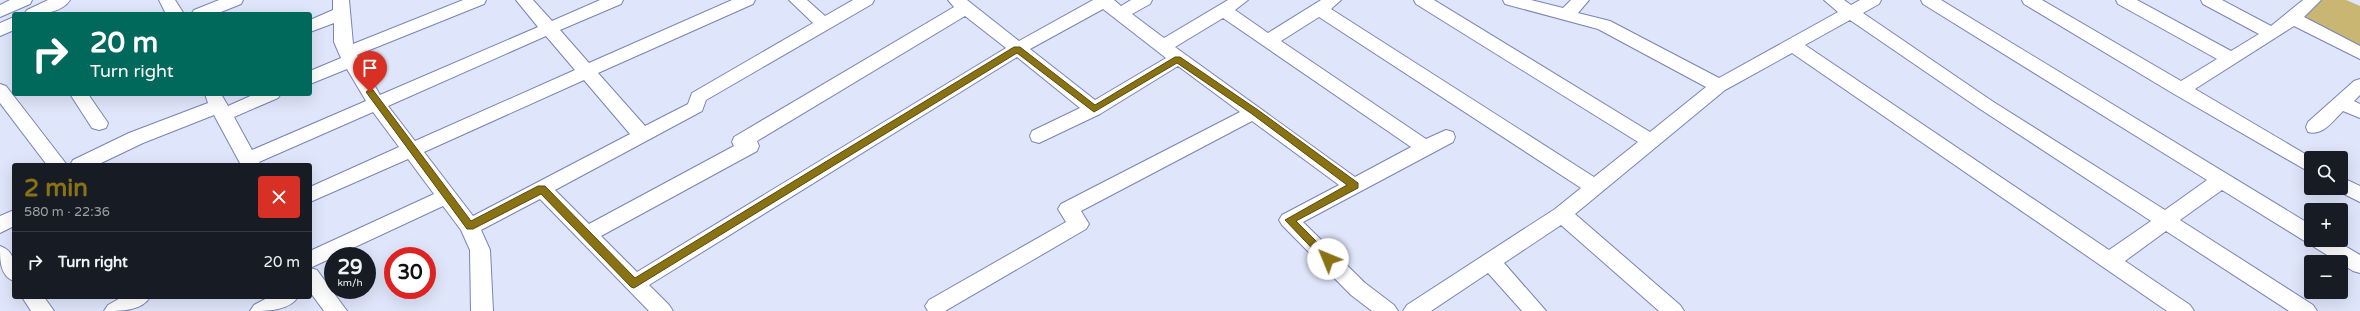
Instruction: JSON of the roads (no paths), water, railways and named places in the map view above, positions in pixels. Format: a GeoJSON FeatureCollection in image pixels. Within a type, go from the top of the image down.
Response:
{"type":"FeatureCollection","features":[{"type":"Feature","properties":{"kind":"street"},"geometry":{"type":"LineString","coordinates":[[0,12],[24,0]]}},
{"type":"Feature","properties":{"kind":"street"},"geometry":{"type":"LineString","coordinates":[[37,12],[62,0]]}},
{"type":"Feature","properties":{"kind":"street"},"geometry":{"type":"LineString","coordinates":[[167,0],[174,12]]}},
{"type":"Feature","properties":{"kind":"street"},"geometry":{"type":"LineString","coordinates":[[205,12],[235,0]]}},
{"type":"Feature","properties":{"kind":"street"},"geometry":{"type":"LineString","coordinates":[[312,77],[349,57],[478,0]]}},
{"type":"Feature","properties":{"kind":"street"},"geometry":{"type":"LineString","coordinates":[[524,0],[643,136]]}},
{"type":"Feature","properties":{"kind":"street"},"geometry":{"type":"LineString","coordinates":[[218,105],[250,162],[376,103],[615,0]]}},
{"type":"Feature","properties":{"kind":"street"},"geometry":{"type":"LineString","coordinates":[[312,194],[747,0]]}},
{"type":"Feature","properties":{"kind":"street"},"geometry":{"type":"LineString","coordinates":[[797,0],[824,24]]}},
{"type":"Feature","properties":{"kind":"street"},"geometry":{"type":"LineString","coordinates":[[470,226],[696,107],[698,97],[866,0]]}},
{"type":"Feature","properties":{"kind":"street"},"geometry":{"type":"LineString","coordinates":[[1120,14],[1144,0]]}},
{"type":"Feature","properties":{"kind":"street"},"geometry":{"type":"LineString","coordinates":[[1162,47],[1240,0]]}},
{"type":"Feature","properties":{"kind":"street"},"geometry":{"type":"LineString","coordinates":[[1422,0],[1650,141]]}},
{"type":"Feature","properties":{"kind":"street"},"geometry":{"type":"LineString","coordinates":[[1511,0],[1604,25],[1719,86]]}},
{"type":"Feature","properties":{"kind":"street"},"geometry":{"type":"LineString","coordinates":[[1566,15],[1581,0]]}},
{"type":"Feature","properties":{"kind":"street"},"geometry":{"type":"LineString","coordinates":[[1832,0],[1986,105],[2306,311]]}},
{"type":"Feature","properties":{"kind":"street"},"geometry":{"type":"LineString","coordinates":[[1415,311],[1562,214],[1719,86],[1791,44],[1873,0]]}},
{"type":"Feature","properties":{"kind":"street"},"geometry":{"type":"LineString","coordinates":[[1930,0],[2304,231]]}},
{"type":"Feature","properties":{"kind":"street"},"geometry":{"type":"LineString","coordinates":[[2124,0],[2231,59]]}},
{"type":"Feature","properties":{"kind":"street"},"geometry":{"type":"LineString","coordinates":[[2209,0],[2272,34]]}},
{"type":"Feature","properties":{"kind":"street"},"geometry":{"type":"LineString","coordinates":[[2180,90],[2272,34],[2294,19],[2314,0]]}},
{"type":"Feature","properties":{"kind":"street"},"geometry":{"type":"LineString","coordinates":[[634,284],[1017,49],[1103,1],[1178,59],[1255,112],[1354,186]]}},
{"type":"Feature","properties":{"kind":"street"},"geometry":{"type":"LineString","coordinates":[[585,235],[750,146],[741,142],[958,2],[1094,109]]}},
{"type":"Feature","properties":{"kind":"street"},"geometry":{"type":"LineString","coordinates":[[2041,2],[2180,90],[2304,162]]}},
{"type":"Feature","properties":{"kind":"street"},"geometry":{"type":"LineString","coordinates":[[342,3],[343,42],[349,57],[376,103],[470,226],[480,250],[482,311]]}},
{"type":"Feature","properties":{"kind":"street"},"geometry":{"type":"LineString","coordinates":[[312,25],[342,3]]}},
{"type":"Feature","properties":{"kind":"street"},"geometry":{"type":"LineString","coordinates":[[1268,41],[1326,4],[1594,187]]}},
{"type":"Feature","properties":{"kind":"street"},"geometry":{"type":"LineString","coordinates":[[1223,10],[1425,148]]}},
{"type":"Feature","properties":{"kind":"street"},"geometry":{"type":"LineString","coordinates":[[2294,19],[2360,53]]}},
{"type":"Feature","properties":{"kind":"street"},"geometry":{"type":"LineString","coordinates":[[0,30],[12,24]]}},
{"type":"Feature","properties":{"kind":"street"},"geometry":{"type":"LineString","coordinates":[[1791,44],[2183,311]]}},
{"type":"Feature","properties":{"kind":"street"},"geometry":{"type":"LineString","coordinates":[[1039,136],[1094,109],[1178,59]]}},
{"type":"Feature","properties":{"kind":"street"},"geometry":{"type":"LineString","coordinates":[[2315,127],[2360,85]]}},
{"type":"Feature","properties":{"kind":"street"},"geometry":{"type":"LineString","coordinates":[[0,90],[55,163]]}},
{"type":"Feature","properties":{"kind":"street"},"geometry":{"type":"LineString","coordinates":[[80,96],[99,123]]}},
{"type":"Feature","properties":{"kind":"street"},"geometry":{"type":"LineString","coordinates":[[84,163],[136,138],[218,105],[262,96]]}},
{"type":"Feature","properties":{"kind":"street"},"geometry":{"type":"LineString","coordinates":[[2341,103],[2360,112]]}},
{"type":"Feature","properties":{"kind":"street"},"geometry":{"type":"LineString","coordinates":[[936,306],[1080,224],[1068,210],[1255,112]]}},
{"type":"Feature","properties":{"kind":"street"},"geometry":{"type":"LineString","coordinates":[[1386,311],[1358,289],[1289,220],[1446,137]]}},
{"type":"Feature","properties":{"kind":"street"},"geometry":{"type":"LineString","coordinates":[[2109,261],[2222,180]]}},
{"type":"Feature","properties":{"kind":"street"},"geometry":{"type":"LineString","coordinates":[[2348,188],[2360,195]]}},
{"type":"Feature","properties":{"kind":"street"},"geometry":{"type":"LineString","coordinates":[[542,189],[585,235],[662,311]]}},
{"type":"Feature","properties":{"kind":"street"},"geometry":{"type":"LineString","coordinates":[[312,259],[447,196]]}},
{"type":"Feature","properties":{"kind":"street"},"geometry":{"type":"LineString","coordinates":[[1562,214],[1673,311]]}},
{"type":"Feature","properties":{"kind":"street"},"geometry":{"type":"LineString","coordinates":[[0,224],[12,218]]}},
{"type":"Feature","properties":{"kind":"street"},"geometry":{"type":"LineString","coordinates":[[2330,247],[2360,265]]}},
{"type":"Feature","properties":{"kind":"street"},"geometry":{"type":"LineString","coordinates":[[0,254],[12,270]]}},
{"type":"Feature","properties":{"kind":"street"},"geometry":{"type":"LineString","coordinates":[[1490,261],[1535,311]]}},
{"type":"Feature","properties":{"kind":"street"},"geometry":{"type":"LineString","coordinates":[[312,281],[336,311]]}},
{"type":"Feature","properties":{"kind":"street"},"geometry":{"type":"LineString","coordinates":[[34,299],[43,311]]}},
{"type":"Feature","properties":{"kind":"street"},"geometry":{"type":"LineString","coordinates":[[115,311],[136,299]]}},
{"type":"Feature","properties":{"kind":"street"},"geometry":{"type":"LineString","coordinates":[[261,311],[284,299]]}}]}
